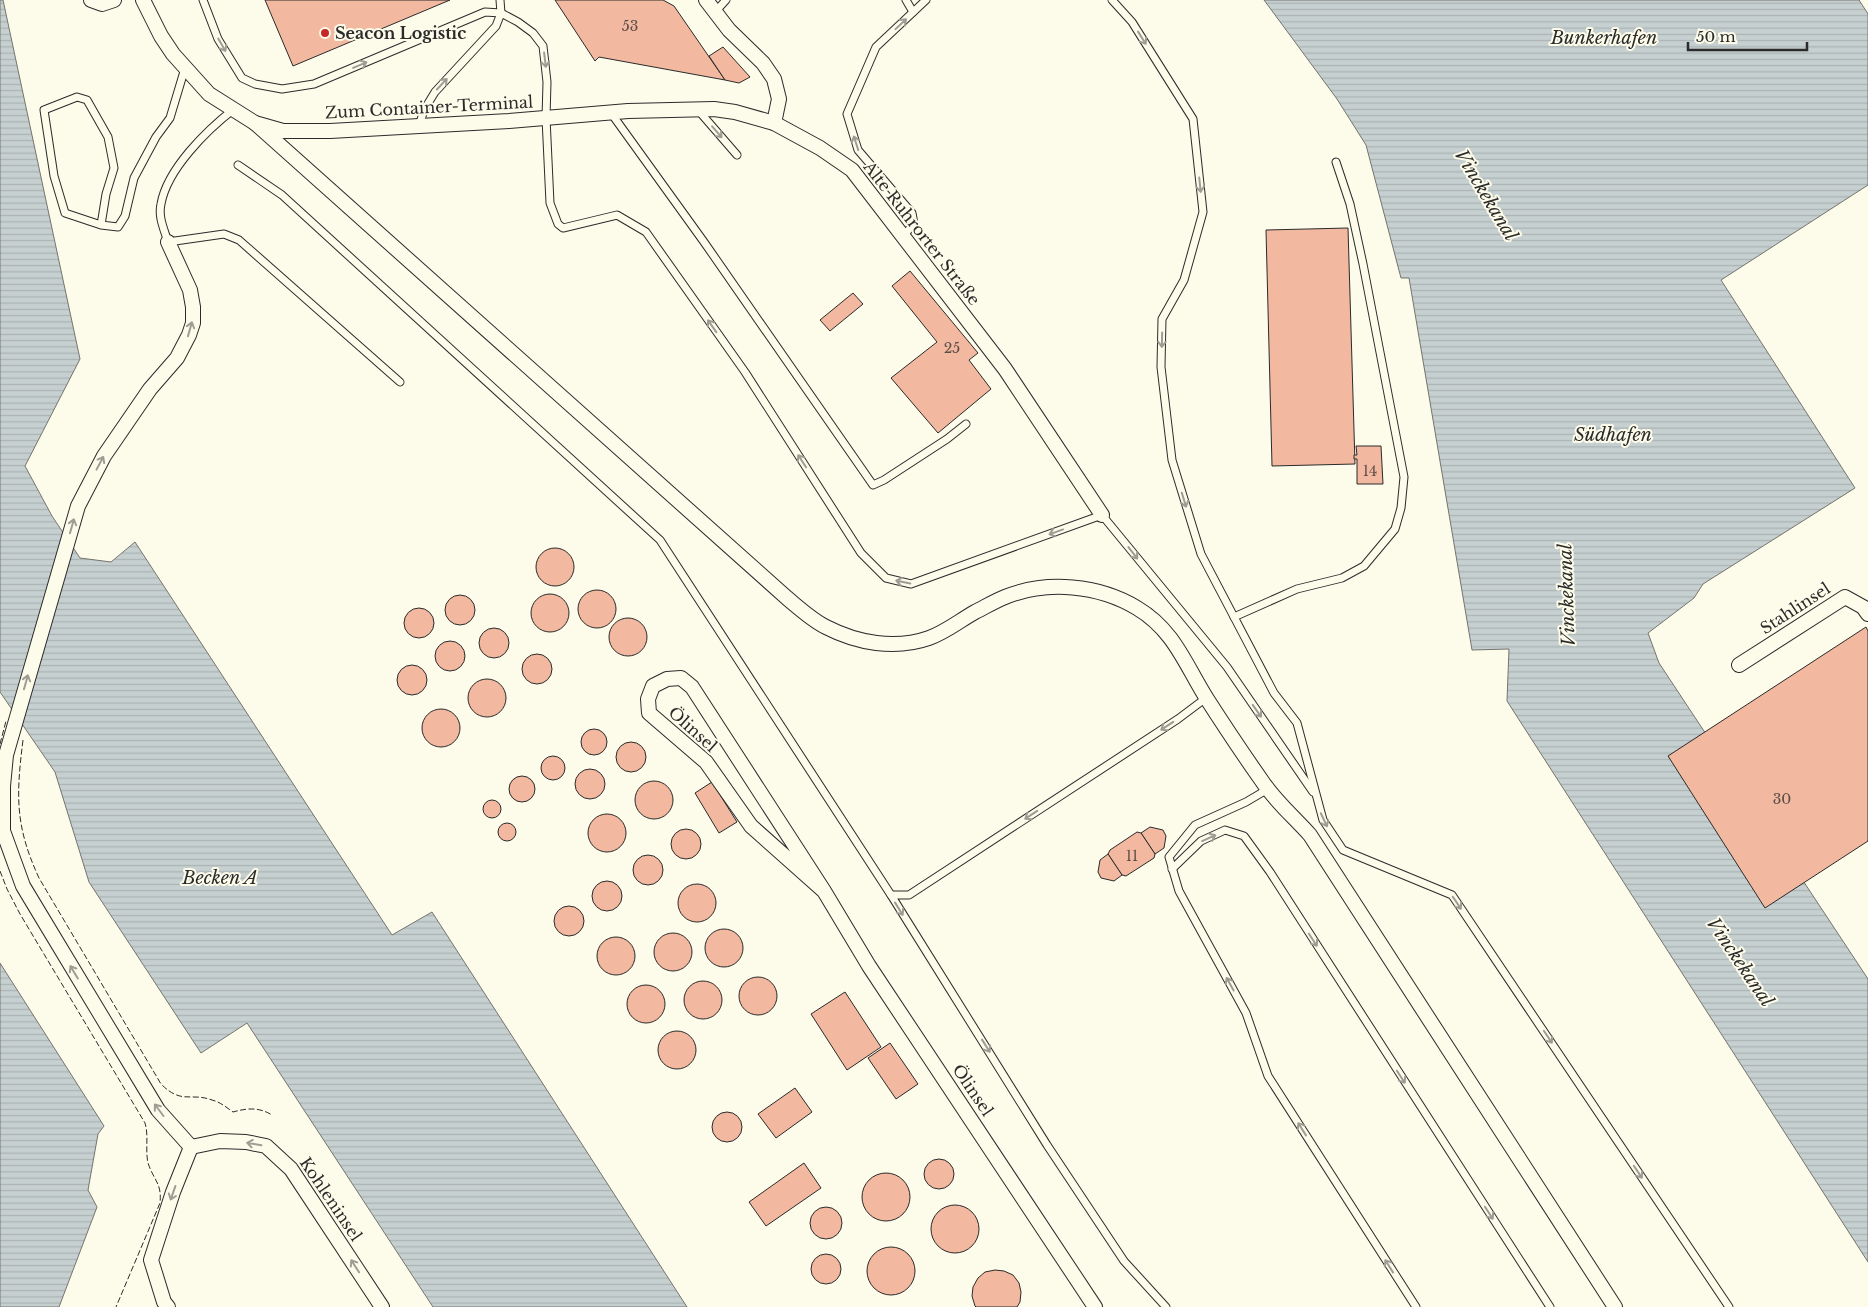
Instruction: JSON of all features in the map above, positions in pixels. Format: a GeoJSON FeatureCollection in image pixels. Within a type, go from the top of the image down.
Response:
{"type":"FeatureCollection","features":[{"type":"Feature","properties":{"kind":"street"},"geometry":{"type":"LineString","coordinates":[[91,0],[102,4],[114,0]]}},
{"type":"Feature","properties":{"kind":"street","name":"Zum Container-Terminal"},"geometry":{"type":"LineString","coordinates":[[143,0],[161,36],[173,54],[209,94],[255,123],[283,131],[307,132],[419,126],[611,112],[714,109],[735,112],[774,123]]}},
{"type":"Feature","properties":{"kind":"street"},"geometry":{"type":"LineString","coordinates":[[706,0],[729,30],[763,63],[774,79],[779,99],[774,123]]}},
{"type":"Feature","properties":{"kind":"street"},"geometry":{"type":"LineString","coordinates":[[255,123],[787,598],[826,627],[847,636],[874,643],[900,644],[927,639],[940,634],[969,615],[1007,596],[1058,587],[1099,592],[1123,601],[1138,608],[1165,630],[1177,646],[1206,698],[1268,789],[1310,835],[1615,1307]]}},
{"type":"Feature","properties":{"kind":"street","name":"Alte Ruhrorter Straße"},"geometry":{"type":"LineString","coordinates":[[774,123],[820,148],[852,170],[1005,369],[1102,515]]}},
{"type":"Feature","properties":{"kind":"street"},"geometry":{"type":"LineString","coordinates":[[168,242],[190,290],[194,307],[189,335],[177,358],[150,389],[104,456],[78,506],[13,729],[6,756],[2,786],[3,831],[23,886],[158,1110],[190,1147],[151,1260],[164,1302],[168,1307]]}},
{"type":"Feature","properties":{"kind":"street","name":"Stahlinsel"},"geometry":{"type":"LineString","coordinates":[[1739,665],[1845,597],[1863,607],[1868,614]]}},
{"type":"Feature","properties":{"kind":"street","name":"Ölinsel"},"geometry":{"type":"LineString","coordinates":[[824,891],[751,826],[706,762],[649,713],[648,699],[653,686],[667,679],[682,678],[692,687],[824,891],[869,966],[1095,1307]]}},
{"type":"Feature","properties":{"kind":"street","name":"Kohleninsel"},"geometry":{"type":"LineString","coordinates":[[190,1147],[220,1141],[246,1142],[266,1146],[291,1169],[382,1307]]}},
{"type":"Feature","properties":{"kind":"lane"},"geometry":{"type":"LineString","coordinates":[[203,0],[218,39],[242,78],[255,84],[282,89],[314,84],[485,12],[501,13],[518,22],[533,33],[543,46],[547,82],[546,118],[550,203],[558,224],[563,228],[617,215],[646,232],[745,372],[861,553],[886,578],[911,584],[1102,515],[1227,667],[1317,798]]}},
{"type":"Feature","properties":{"kind":"lane"},"geometry":{"type":"LineString","coordinates":[[419,126],[424,110],[435,92],[496,26],[501,13],[500,0]]}},
{"type":"Feature","properties":{"kind":"lane"},"geometry":{"type":"LineString","coordinates":[[716,11],[726,0]]}},
{"type":"Feature","properties":{"kind":"lane"},"geometry":{"type":"LineString","coordinates":[[906,0],[913,12]]}},
{"type":"Feature","properties":{"kind":"lane"},"geometry":{"type":"LineString","coordinates":[[902,236],[914,224],[912,213],[858,150],[847,114],[876,47],[926,0]]}},
{"type":"Feature","properties":{"kind":"lane"},"geometry":{"type":"LineString","coordinates":[[1112,0],[1132,22],[1193,119],[1203,212],[1184,280],[1162,319],[1161,367],[1172,460],[1201,554],[1274,693],[1297,723],[1323,820],[1343,850],[1452,895],[1728,1307]]}},
{"type":"Feature","properties":{"kind":"lane"},"geometry":{"type":"LineString","coordinates":[[101,225],[106,194],[114,168],[108,136],[87,100],[77,97],[44,110],[54,176],[66,213],[101,225],[118,227],[124,216],[134,178],[156,137],[170,118],[185,68]]}},
{"type":"Feature","properties":{"kind":"lane"},"geometry":{"type":"LineString","coordinates":[[234,109],[214,125],[182,162],[168,184],[161,204],[161,223],[168,242],[224,234],[239,240],[400,382]]}},
{"type":"Feature","properties":{"kind":"lane"},"geometry":{"type":"LineString","coordinates":[[698,110],[737,155]]}},
{"type":"Feature","properties":{"kind":"lane"},"geometry":{"type":"LineString","coordinates":[[611,112],[873,485],[940,444],[966,424]]}},
{"type":"Feature","properties":{"kind":"lane"},"geometry":{"type":"LineString","coordinates":[[1234,617],[1297,589],[1342,578],[1364,566],[1395,529],[1401,508],[1404,477],[1364,264],[1350,204],[1336,162]]}},
{"type":"Feature","properties":{"kind":"lane"},"geometry":{"type":"LineString","coordinates":[[238,166],[282,195],[660,540],[891,895],[1047,1145],[1124,1261],[1166,1307]]}},
{"type":"Feature","properties":{"kind":"lane"},"geometry":{"type":"LineString","coordinates":[[891,895],[909,895],[1178,719],[1206,698]]}},
{"type":"Feature","properties":{"kind":"lane"},"geometry":{"type":"LineString","coordinates":[[1268,789],[1246,802],[1195,825],[1169,857],[1172,869],[1179,892],[1246,1013],[1268,1076],[1416,1307]]}},
{"type":"Feature","properties":{"kind":"lane"},"geometry":{"type":"LineString","coordinates":[[1172,869],[1201,841],[1225,830],[1244,836],[1270,872],[1550,1307]]}},
{"type":"Feature","properties":{"kind":"water","name":"Becken A"},"geometry":{"type":"Polygon","coordinates":[[[0,0],[3,0],[80,359],[25,466],[52,516],[80,558],[111,562],[135,542],[392,935],[432,912],[687,1307],[433,1307],[247,1023],[201,1053],[89,882],[55,772],[0,692],[0,0]]]}},
{"type":"Feature","properties":{"kind":"water","name":"Südhafen"},"geometry":{"type":"Polygon","coordinates":[[[1264,0],[1859,0],[1868,14],[1868,185],[1721,280],[1855,488],[1703,584],[1694,598],[1648,633],[1659,663],[1868,979],[1868,1262],[1507,701],[1509,649],[1472,650],[1409,278],[1401,278],[1366,145],[1337,99],[1264,0]]]}},
{"type":"Feature","properties":{"kind":"water"},"geometry":{"type":"Polygon","coordinates":[[[0,963],[104,1126],[98,1134],[88,1190],[97,1207],[59,1307],[0,1307],[0,963]]]}},
{"type":"Feature","properties":{"kind":"building","name":"Seacon Logistic"},"geometry":{"type":"Polygon","coordinates":[[[265,0],[450,0],[293,66],[265,0]]]}},
{"type":"Feature","properties":{"kind":"building"},"geometry":{"type":"Polygon","coordinates":[[[555,0],[663,0],[674,6],[725,80],[599,57],[595,61],[555,0]]]}},
{"type":"Feature","properties":{"kind":"building"},"geometry":{"type":"Polygon","coordinates":[[[723,47],[750,77],[739,83],[725,80],[709,56],[723,47]]]}},
{"type":"Feature","properties":{"kind":"building"},"geometry":{"type":"Polygon","coordinates":[[[1348,228],[1355,464],[1272,466],[1266,230],[1348,228]]]}},
{"type":"Feature","properties":{"kind":"building"},"geometry":{"type":"Polygon","coordinates":[[[910,271],[978,353],[969,360],[991,389],[938,433],[891,378],[937,342],[892,286],[910,271]]]}},
{"type":"Feature","properties":{"kind":"building"},"geometry":{"type":"Polygon","coordinates":[[[853,293],[863,304],[830,331],[820,320],[853,293]]]}},
{"type":"Feature","properties":{"kind":"building"},"geometry":{"type":"Polygon","coordinates":[[[1356,446],[1381,446],[1383,484],[1357,484],[1357,459],[1354,459],[1354,455],[1357,455],[1356,446]]]}},
{"type":"Feature","properties":{"kind":"building"},"geometry":{"type":"Polygon","coordinates":[[[555,548],[569,553],[574,567],[569,581],[555,586],[541,581],[536,567],[541,553],[555,548]]]}},
{"type":"Feature","properties":{"kind":"building"},"geometry":{"type":"Polygon","coordinates":[[[597,590],[611,595],[616,609],[611,623],[597,628],[583,623],[578,609],[583,595],[597,590]]]}},
{"type":"Feature","properties":{"kind":"building"},"geometry":{"type":"Polygon","coordinates":[[[550,594],[564,599],[569,613],[564,627],[550,632],[536,627],[531,613],[536,599],[550,594]]]}},
{"type":"Feature","properties":{"kind":"building"},"geometry":{"type":"Polygon","coordinates":[[[460,595],[470,600],[475,610],[470,620],[460,625],[450,620],[445,610],[450,600],[460,595]]]}},
{"type":"Feature","properties":{"kind":"building"},"geometry":{"type":"Polygon","coordinates":[[[419,608],[429,613],[434,623],[429,633],[419,638],[409,633],[404,623],[409,613],[419,608]]]}},
{"type":"Feature","properties":{"kind":"building"},"geometry":{"type":"Polygon","coordinates":[[[628,618],[642,623],[647,637],[642,651],[628,656],[614,651],[609,637],[614,623],[628,618]]]}},
{"type":"Feature","properties":{"kind":"building"},"geometry":{"type":"Polygon","coordinates":[[[1866,627],[1868,631],[1868,841],[1765,908],[1668,756],[1866,627]]]}},
{"type":"Feature","properties":{"kind":"building"},"geometry":{"type":"Polygon","coordinates":[[[494,628],[500,629],[508,637],[508,649],[500,657],[494,658],[488,657],[480,649],[479,643],[480,637],[488,629],[494,628]]]}},
{"type":"Feature","properties":{"kind":"building"},"geometry":{"type":"Polygon","coordinates":[[[450,641],[456,642],[464,650],[464,662],[456,670],[450,671],[444,670],[436,662],[435,656],[436,650],[444,642],[450,641]]]}},
{"type":"Feature","properties":{"kind":"building"},"geometry":{"type":"Polygon","coordinates":[[[537,654],[547,659],[552,669],[547,679],[537,684],[527,679],[522,669],[527,659],[537,654]]]}},
{"type":"Feature","properties":{"kind":"building"},"geometry":{"type":"Polygon","coordinates":[[[412,665],[422,670],[427,680],[422,690],[412,695],[402,690],[397,680],[402,670],[412,665]]]}},
{"type":"Feature","properties":{"kind":"building"},"geometry":{"type":"Polygon","coordinates":[[[487,679],[501,684],[506,698],[501,712],[487,717],[473,712],[468,698],[473,684],[487,679]]]}},
{"type":"Feature","properties":{"kind":"building"},"geometry":{"type":"Polygon","coordinates":[[[441,709],[455,714],[460,728],[455,742],[441,747],[427,742],[422,728],[427,714],[441,709]]]}},
{"type":"Feature","properties":{"kind":"building"},"geometry":{"type":"Polygon","coordinates":[[[594,729],[603,733],[607,742],[603,751],[594,755],[585,751],[581,742],[585,733],[594,729]]]}},
{"type":"Feature","properties":{"kind":"building"},"geometry":{"type":"Polygon","coordinates":[[[631,742],[637,743],[645,751],[645,763],[637,771],[631,772],[625,771],[617,763],[616,757],[617,751],[625,743],[631,742]]]}},
{"type":"Feature","properties":{"kind":"building"},"geometry":{"type":"Polygon","coordinates":[[[553,756],[562,759],[565,768],[562,777],[553,780],[544,777],[541,768],[544,759],[553,756]]]}},
{"type":"Feature","properties":{"kind":"building"},"geometry":{"type":"Polygon","coordinates":[[[590,769],[600,774],[605,784],[600,794],[590,799],[580,794],[575,784],[580,774],[590,769]]]}},
{"type":"Feature","properties":{"kind":"building"},"geometry":{"type":"Polygon","coordinates":[[[522,776],[532,779],[535,789],[532,799],[522,802],[512,799],[509,789],[512,779],[522,776]]]}},
{"type":"Feature","properties":{"kind":"building"},"geometry":{"type":"Polygon","coordinates":[[[654,781],[668,786],[673,800],[668,814],[654,819],[640,814],[635,800],[640,786],[654,781]]]}},
{"type":"Feature","properties":{"kind":"building"},"geometry":{"type":"Polygon","coordinates":[[[712,782],[737,822],[719,833],[695,793],[712,782]]]}},
{"type":"Feature","properties":{"kind":"building"},"geometry":{"type":"Polygon","coordinates":[[[492,800],[498,803],[501,809],[498,815],[492,818],[486,815],[483,809],[486,803],[492,800]]]}},
{"type":"Feature","properties":{"kind":"building"},"geometry":{"type":"Polygon","coordinates":[[[607,814],[621,819],[626,833],[621,847],[607,852],[593,847],[588,833],[593,819],[607,814]]]}},
{"type":"Feature","properties":{"kind":"building"},"geometry":{"type":"Polygon","coordinates":[[[507,823],[513,826],[516,832],[513,838],[507,841],[501,838],[498,832],[501,826],[507,823]]]}},
{"type":"Feature","properties":{"kind":"building"},"geometry":{"type":"Polygon","coordinates":[[[1150,827],[1163,830],[1166,836],[1164,848],[1155,854],[1141,833],[1150,827]]]}},
{"type":"Feature","properties":{"kind":"building"},"geometry":{"type":"Polygon","coordinates":[[[686,829],[696,834],[701,844],[696,854],[686,859],[676,854],[671,844],[676,834],[686,829]]]}},
{"type":"Feature","properties":{"kind":"building"},"geometry":{"type":"Polygon","coordinates":[[[1137,832],[1141,833],[1155,854],[1154,858],[1126,876],[1122,875],[1108,854],[1110,850],[1137,832]]]}},
{"type":"Feature","properties":{"kind":"building"},"geometry":{"type":"Polygon","coordinates":[[[1108,854],[1122,875],[1114,881],[1101,878],[1098,872],[1100,860],[1108,854]]]}},
{"type":"Feature","properties":{"kind":"building"},"geometry":{"type":"Polygon","coordinates":[[[648,855],[658,860],[663,870],[658,880],[648,885],[638,880],[633,870],[638,860],[648,855]]]}},
{"type":"Feature","properties":{"kind":"building"},"geometry":{"type":"Polygon","coordinates":[[[607,881],[613,882],[621,890],[621,902],[613,910],[607,911],[601,910],[593,902],[592,896],[593,890],[601,882],[607,881]]]}},
{"type":"Feature","properties":{"kind":"building"},"geometry":{"type":"Polygon","coordinates":[[[697,884],[711,889],[716,903],[711,917],[697,922],[683,917],[678,903],[683,889],[697,884]]]}},
{"type":"Feature","properties":{"kind":"building"},"geometry":{"type":"Polygon","coordinates":[[[569,906],[579,911],[584,921],[579,931],[569,936],[559,931],[554,921],[559,911],[569,906]]]}},
{"type":"Feature","properties":{"kind":"building"},"geometry":{"type":"Polygon","coordinates":[[[724,929],[738,934],[743,948],[738,962],[724,967],[710,962],[705,948],[710,934],[724,929]]]}},
{"type":"Feature","properties":{"kind":"building"},"geometry":{"type":"Polygon","coordinates":[[[673,933],[687,938],[692,952],[687,966],[673,971],[659,966],[654,952],[659,938],[673,933]]]}},
{"type":"Feature","properties":{"kind":"building"},"geometry":{"type":"Polygon","coordinates":[[[616,937],[630,942],[635,956],[630,970],[616,975],[602,970],[597,956],[602,942],[616,937]]]}},
{"type":"Feature","properties":{"kind":"building"},"geometry":{"type":"Polygon","coordinates":[[[758,977],[772,982],[777,996],[772,1010],[758,1015],[744,1010],[739,996],[744,982],[758,977]]]}},
{"type":"Feature","properties":{"kind":"building"},"geometry":{"type":"Polygon","coordinates":[[[703,981],[717,986],[722,1000],[717,1014],[703,1019],[689,1014],[684,1000],[689,986],[703,981]]]}},
{"type":"Feature","properties":{"kind":"building"},"geometry":{"type":"Polygon","coordinates":[[[646,985],[660,990],[665,1004],[660,1018],[646,1023],[632,1018],[627,1004],[632,990],[646,985]]]}},
{"type":"Feature","properties":{"kind":"building"},"geometry":{"type":"Polygon","coordinates":[[[845,992],[881,1047],[847,1070],[811,1014],[845,992]]]}},
{"type":"Feature","properties":{"kind":"building"},"geometry":{"type":"Polygon","coordinates":[[[677,1031],[691,1036],[696,1050],[691,1064],[677,1069],[663,1064],[658,1050],[663,1036],[677,1031]]]}},
{"type":"Feature","properties":{"kind":"building"},"geometry":{"type":"Polygon","coordinates":[[[890,1043],[918,1084],[896,1099],[868,1058],[890,1043]]]}},
{"type":"Feature","properties":{"kind":"building"},"geometry":{"type":"Polygon","coordinates":[[[795,1088],[812,1112],[776,1138],[758,1114],[795,1088]]]}},
{"type":"Feature","properties":{"kind":"building"},"geometry":{"type":"Polygon","coordinates":[[[727,1112],[737,1117],[742,1127],[737,1137],[727,1142],[717,1137],[712,1127],[717,1117],[727,1112]]]}},
{"type":"Feature","properties":{"kind":"building"},"geometry":{"type":"Polygon","coordinates":[[[939,1159],[949,1164],[954,1174],[949,1184],[939,1189],[929,1184],[924,1174],[929,1164],[939,1159]]]}},
{"type":"Feature","properties":{"kind":"building"},"geometry":{"type":"Polygon","coordinates":[[[804,1163],[821,1188],[766,1226],[749,1202],[804,1163]]]}},
{"type":"Feature","properties":{"kind":"building"},"geometry":{"type":"Polygon","coordinates":[[[886,1173],[895,1175],[903,1180],[908,1188],[910,1197],[908,1206],[903,1214],[895,1219],[886,1221],[877,1219],[869,1214],[864,1206],[862,1197],[864,1188],[869,1180],[877,1175],[886,1173]]]}},
{"type":"Feature","properties":{"kind":"building"},"geometry":{"type":"Polygon","coordinates":[[[955,1205],[964,1207],[972,1212],[977,1220],[979,1229],[977,1238],[972,1246],[964,1251],[955,1253],[946,1251],[938,1246],[933,1238],[931,1229],[933,1220],[938,1212],[946,1207],[955,1205]]]}},
{"type":"Feature","properties":{"kind":"building"},"geometry":{"type":"Polygon","coordinates":[[[826,1207],[838,1211],[842,1223],[838,1235],[826,1239],[814,1235],[810,1223],[814,1211],[826,1207]]]}},
{"type":"Feature","properties":{"kind":"building"},"geometry":{"type":"Polygon","coordinates":[[[891,1247],[900,1249],[908,1254],[913,1262],[915,1271],[913,1280],[908,1288],[900,1293],[891,1295],[882,1293],[874,1288],[869,1280],[867,1271],[869,1262],[874,1254],[882,1249],[891,1247]]]}},
{"type":"Feature","properties":{"kind":"building"},"geometry":{"type":"Polygon","coordinates":[[[826,1254],[836,1259],[841,1269],[836,1279],[826,1284],[816,1279],[811,1269],[816,1259],[826,1254]]]}},
{"type":"Feature","properties":{"kind":"building"},"geometry":{"type":"Polygon","coordinates":[[[995,1270],[1013,1275],[1019,1283],[1021,1292],[1020,1302],[1017,1307],[975,1306],[972,1296],[973,1287],[978,1278],[985,1272],[995,1270]]]}},
{"type":"Feature","properties":{"kind":"fence"},"geometry":{"type":"LineString","coordinates":[[0,744],[6,721]]}},
{"type":"Feature","properties":{"kind":"fence"},"geometry":{"type":"LineString","coordinates":[[23,740],[19,778],[19,810],[25,842],[31,859],[39,878],[161,1084],[175,1094],[215,1101],[233,1112],[253,1109],[272,1115]]}},
{"type":"Feature","properties":{"kind":"fence"},"geometry":{"type":"LineString","coordinates":[[0,871],[20,914],[145,1123],[148,1163],[159,1186],[160,1203],[116,1307]]}},
{"type":"Feature","properties":{"kind":"place","name":"Seacon Logistic"},"geometry":{"type":"Point","coordinates":[325,33]}},
{"type":"Feature","properties":{"kind":"water label","name":"Bunkerhafen"},"geometry":{"type":"Point","coordinates":[1604,38]}},
{"type":"Feature","properties":{"kind":"water label","name":"Vinckekanal"},"geometry":{"type":"Point","coordinates":[1486,195]}},
{"type":"Feature","properties":{"kind":"water label","name":"Vinckekanal"},"geometry":{"type":"Point","coordinates":[1567,595]}},
{"type":"Feature","properties":{"kind":"water label","name":"Vinckekanal"},"geometry":{"type":"Point","coordinates":[1740,962]}}]}
